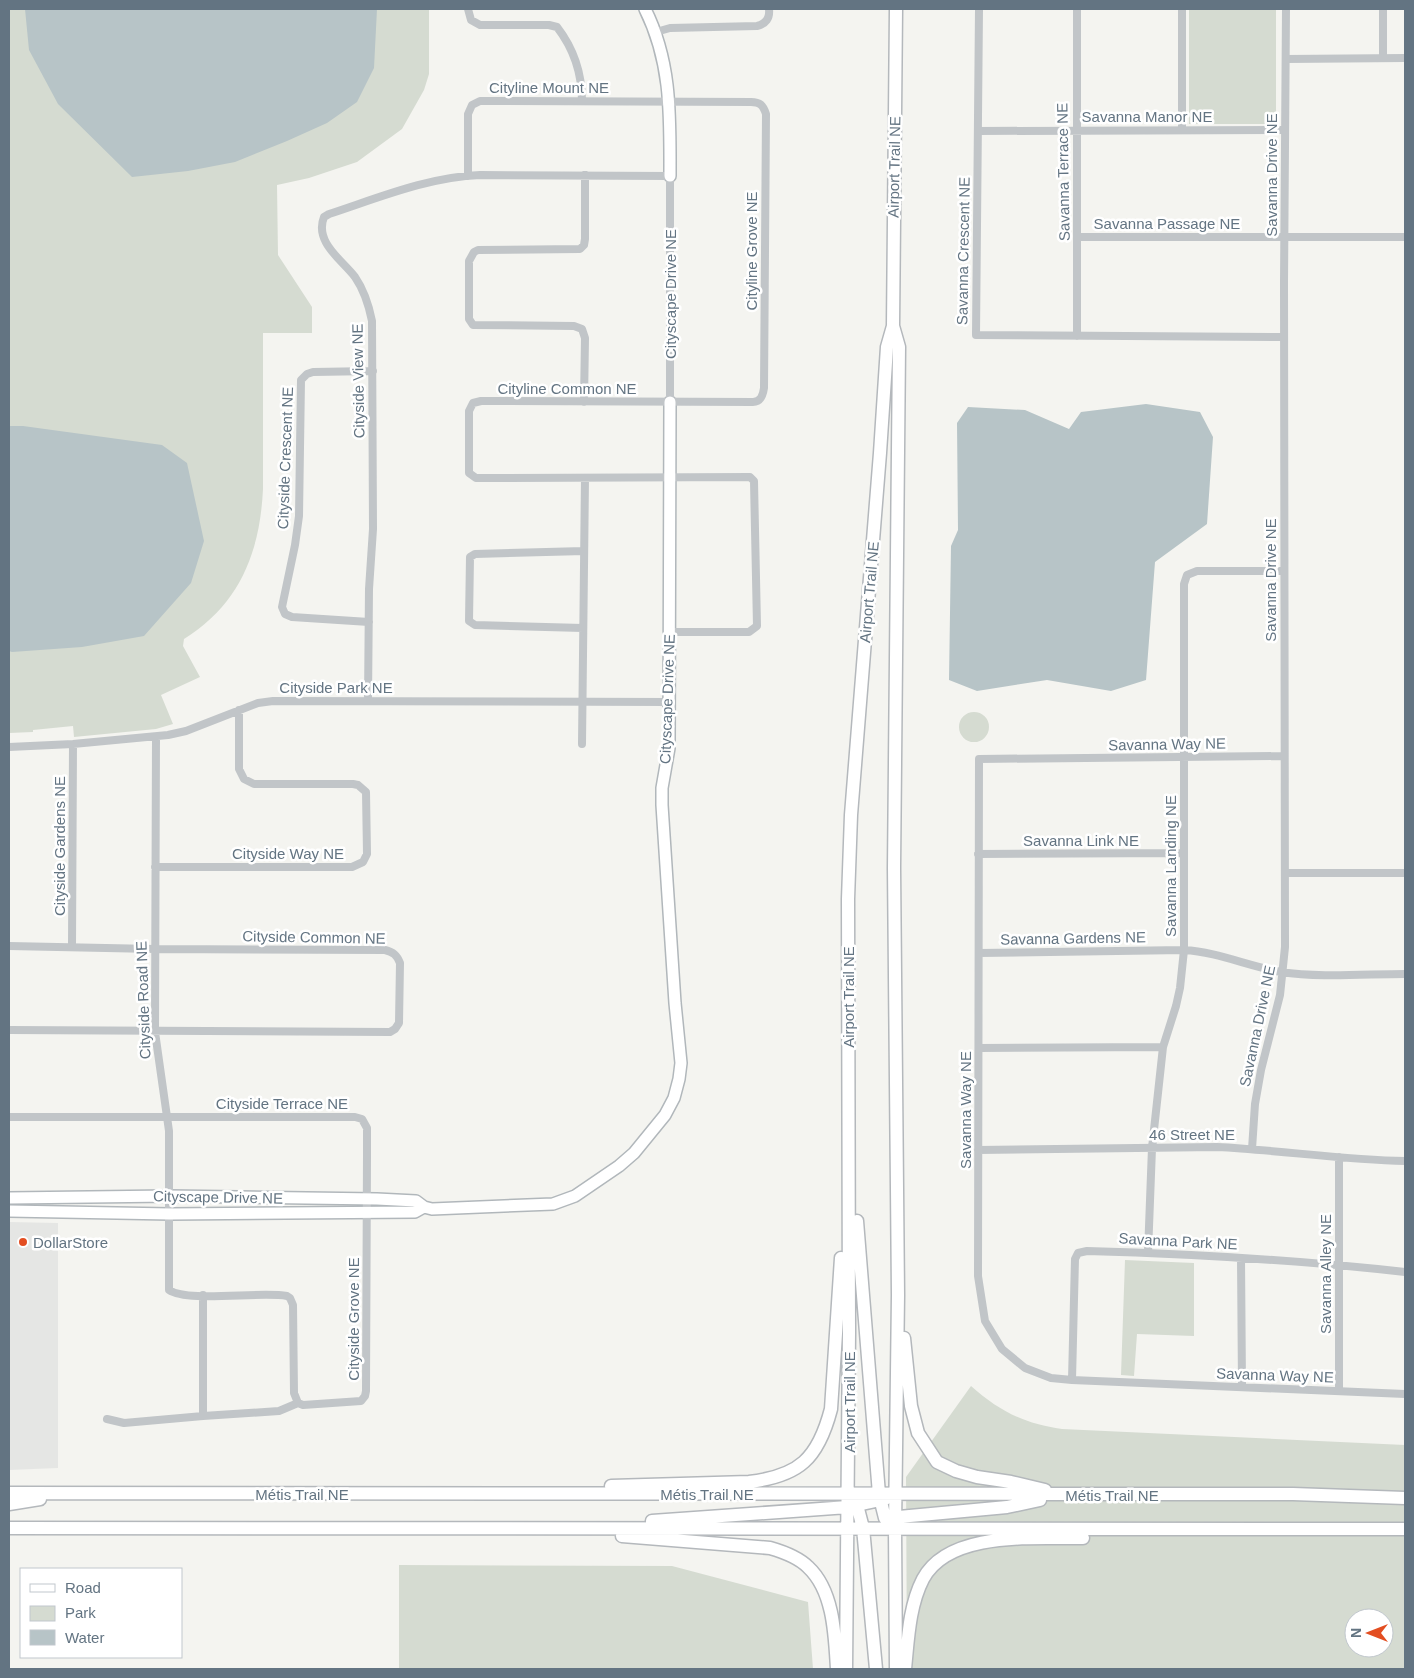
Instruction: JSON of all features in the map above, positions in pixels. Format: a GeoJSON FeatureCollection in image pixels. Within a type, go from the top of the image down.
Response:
{"type":"FeatureCollection","features":[{"type":"Feature","properties":{"kind":"main road","name":"Airport Trail NE"},"geometry":{"type":"LineString","coordinates":[[846,1669],[848,1529],[852,1502],[848,899],[850,814],[887,347],[892,326],[896,9]]}},
{"type":"Feature","properties":{"kind":"main road","name":"Airport Trail NE"},"geometry":{"type":"LineString","coordinates":[[892,326],[899,348],[894,858],[898,1295],[896,1494],[892,1521],[896,1669]]}},
{"type":"Feature","properties":{"kind":"main road"},"geometry":{"type":"LineString","coordinates":[[402,1494],[546,1487],[748,1482],[767,1480],[784,1475],[802,1465],[816,1450],[826,1431],[831,1409],[849,1128]]}},
{"type":"Feature","properties":{"kind":"main road"},"geometry":{"type":"LineString","coordinates":[[849,1128],[880,1497],[892,1521]]}},
{"type":"Feature","properties":{"kind":"main road"},"geometry":{"type":"LineString","coordinates":[[898,1295],[911,1406],[918,1433],[937,1462],[956,1471],[977,1477],[1011,1482],[1067,1495]]}},
{"type":"Feature","properties":{"kind":"main road","name":"Métis Trail NE"},"geometry":{"type":"LineString","coordinates":[[9,1493],[402,1494],[852,1502],[896,1494],[1293,1494],[1405,1498]]}},
{"type":"Feature","properties":{"kind":"main road"},"geometry":{"type":"LineString","coordinates":[[9,1504],[35,1500],[59,1493]]}},
{"type":"Feature","properties":{"kind":"main road"},"geometry":{"type":"LineString","coordinates":[[9,1528],[848,1529],[862,1525],[1006,1507],[1067,1495]]}},
{"type":"Feature","properties":{"kind":"main road"},"geometry":{"type":"LineString","coordinates":[[582,1528],[852,1502],[862,1525],[876,1669]]}},
{"type":"Feature","properties":{"kind":"main road"},"geometry":{"type":"LineString","coordinates":[[892,1521],[1299,1529],[1405,1529]]}},
{"type":"Feature","properties":{"kind":"main road"},"geometry":{"type":"LineString","coordinates":[[512,1528],[742,1544],[770,1548],[786,1553],[809,1567],[824,1590],[832,1623],[837,1669]]}},
{"type":"Feature","properties":{"kind":"main road"},"geometry":{"type":"LineString","coordinates":[[905,1669],[917,1593],[924,1578],[933,1565],[944,1556],[965,1546],[1016,1539],[1239,1535],[1299,1529]]}},
{"type":"Feature","properties":{"kind":"street"},"geometry":{"type":"LineString","coordinates":[[468,9],[472,20],[480,25],[558,27],[574,55],[579,70],[582,85],[582,101]]}},
{"type":"Feature","properties":{"kind":"street","name":"Cityscape Drive NE"},"geometry":{"type":"LineString","coordinates":[[9,1198],[170,1196],[367,1199],[416,1201],[424,1207],[432,1209],[553,1204],[575,1196],[619,1166],[634,1153],[665,1115],[674,1098],[681,1064],[675,1003],[662,788],[669,748],[669,101],[664,62],[656,32],[645,9]]}},
{"type":"Feature","properties":{"kind":"street"},"geometry":{"type":"LineString","coordinates":[[656,32],[670,28],[757,26],[767,20],[769,9]]}},
{"type":"Feature","properties":{"kind":"street","name":"Savanna Crescent NE"},"geometry":{"type":"LineString","coordinates":[[979,9],[976,335],[1284,336]]}},
{"type":"Feature","properties":{"kind":"street","name":"Savanna Terrace NE"},"geometry":{"type":"LineString","coordinates":[[1076,9],[1077,336]]}},
{"type":"Feature","properties":{"kind":"street"},"geometry":{"type":"LineString","coordinates":[[1182,9],[1182,129]]}},
{"type":"Feature","properties":{"kind":"street","name":"Savanna Drive NE"},"geometry":{"type":"LineString","coordinates":[[1252,1148],[1255,1104],[1261,1070],[1276,1017],[1284,972],[1286,9]]}},
{"type":"Feature","properties":{"kind":"street"},"geometry":{"type":"LineString","coordinates":[[1383,9],[1383,58]]}},
{"type":"Feature","properties":{"kind":"street"},"geometry":{"type":"LineString","coordinates":[[1286,59],[1405,58]]}},
{"type":"Feature","properties":{"kind":"street","name":"Cityline Mount NE"},"geometry":{"type":"LineString","coordinates":[[468,176],[468,114],[475,102],[669,101]]}},
{"type":"Feature","properties":{"kind":"street","name":"Cityline Grove NE"},"geometry":{"type":"LineString","coordinates":[[669,101],[753,102],[762,105],[766,114],[763,394],[757,402],[670,402]]}},
{"type":"Feature","properties":{"kind":"street","name":"Savanna Manor NE"},"geometry":{"type":"LineString","coordinates":[[978,131],[1285,130]]}},
{"type":"Feature","properties":{"kind":"street"},"geometry":{"type":"LineString","coordinates":[[584,402],[585,338],[582,329],[574,326],[473,325],[469,319],[469,261],[474,252],[478,250],[580,249],[586,239],[585,175]]}},
{"type":"Feature","properties":{"kind":"street","name":"Cityside View NE"},"geometry":{"type":"LineString","coordinates":[[368,700],[368,622],[373,541],[373,334],[370,310],[355,278],[331,251],[324,237],[322,227],[324,217],[421,184],[456,177],[670,176]]}},
{"type":"Feature","properties":{"kind":"street","name":"Savanna Passage NE"},"geometry":{"type":"LineString","coordinates":[[1078,236],[1405,237]]}},
{"type":"Feature","properties":{"kind":"street","name":"Cityside Crescent NE"},"geometry":{"type":"LineString","coordinates":[[368,622],[292,617],[285,614],[282,607],[299,516],[301,380],[314,372],[373,372]]}},
{"type":"Feature","properties":{"kind":"street","name":"Cityline Common NE"},"geometry":{"type":"LineString","coordinates":[[585,478],[476,478],[469,473],[469,411],[473,403],[670,402]]}},
{"type":"Feature","properties":{"kind":"street"},"geometry":{"type":"LineString","coordinates":[[582,744],[585,478],[750,477],[754,481],[757,626],[749,632],[669,632]]}},
{"type":"Feature","properties":{"kind":"street"},"geometry":{"type":"LineString","coordinates":[[583,628],[475,626],[470,621],[470,557],[475,554],[584,551]]}},
{"type":"Feature","properties":{"kind":"street","name":"Savanna Landing NE"},"geometry":{"type":"LineString","coordinates":[[1148,1252],[1152,1148],[1162,1047],[1176,1006],[1184,950],[1184,584],[1187,575],[1198,570],[1284,571]]}},
{"type":"Feature","properties":{"kind":"street","name":"Cityside Park NE"},"geometry":{"type":"LineString","coordinates":[[9,747],[156,737],[186,731],[258,703],[272,701],[669,702]]}},
{"type":"Feature","properties":{"kind":"street","name":"Cityside Way NE"},"geometry":{"type":"LineString","coordinates":[[155,867],[352,867],[363,862],[367,854],[366,792],[353,784],[254,784],[244,779],[239,769],[239,710]]}},
{"type":"Feature","properties":{"kind":"street","name":"Cityside Road NE"},"geometry":{"type":"LineString","coordinates":[[156,737],[155,1032],[169,1131],[169,1290],[179,1294],[203,1295]]}},
{"type":"Feature","properties":{"kind":"street","name":"Cityside Gardens NE"},"geometry":{"type":"LineString","coordinates":[[72,947],[73,744]]}},
{"type":"Feature","properties":{"kind":"street","name":"Savanna Way NE"},"geometry":{"type":"LineString","coordinates":[[1284,756],[979,759],[978,1276],[985,1322],[1002,1349],[1025,1368],[1051,1378],[1405,1394]]}},
{"type":"Feature","properties":{"kind":"street","name":"Savanna Link NE"},"geometry":{"type":"LineString","coordinates":[[978,854],[1184,853]]}},
{"type":"Feature","properties":{"kind":"street"},"geometry":{"type":"LineString","coordinates":[[1285,873],[1405,873]]}},
{"type":"Feature","properties":{"kind":"street"},"geometry":{"type":"LineString","coordinates":[[9,946],[154,949]]}},
{"type":"Feature","properties":{"kind":"street","name":"Cityside Common NE"},"geometry":{"type":"LineString","coordinates":[[154,949],[385,950],[398,957],[400,963],[399,1023],[396,1029],[390,1032],[155,1032]]}},
{"type":"Feature","properties":{"kind":"street","name":"Savanna Gardens NE"},"geometry":{"type":"LineString","coordinates":[[979,953],[1184,950],[1216,954],[1247,964],[1284,972],[1303,974],[1405,974]]}},
{"type":"Feature","properties":{"kind":"street"},"geometry":{"type":"LineString","coordinates":[[9,1030],[155,1032]]}},
{"type":"Feature","properties":{"kind":"street"},"geometry":{"type":"LineString","coordinates":[[979,1048],[1162,1047]]}},
{"type":"Feature","properties":{"kind":"street"},"geometry":{"type":"LineString","coordinates":[[9,1117],[166,1116]]}},
{"type":"Feature","properties":{"kind":"street","name":"Cityside Terrace NE"},"geometry":{"type":"LineString","coordinates":[[166,1116],[355,1117],[362,1119],[367,1128],[367,1212]]}},
{"type":"Feature","properties":{"kind":"street","name":"46 Street NE"},"geometry":{"type":"LineString","coordinates":[[978,1150],[1252,1148],[1339,1157],[1405,1161]]}},
{"type":"Feature","properties":{"kind":"street","name":"Savanna Alley NE"},"geometry":{"type":"LineString","coordinates":[[1339,1157],[1339,1391]]}},
{"type":"Feature","properties":{"kind":"street","name":"Cityscape Drive NE"},"geometry":{"type":"LineString","coordinates":[[9,1211],[170,1214],[416,1212],[424,1207]]}},
{"type":"Feature","properties":{"kind":"street","name":"Cityside Grove NE"},"geometry":{"type":"LineString","coordinates":[[107,1419],[124,1423],[278,1410],[298,1403],[303,1405],[360,1401],[365,1396],[366,1391],[367,1212]]}},
{"type":"Feature","properties":{"kind":"street","name":"Savanna Park NE"},"geometry":{"type":"LineString","coordinates":[[1072,1380],[1075,1260],[1078,1252],[1148,1252],[1339,1264],[1405,1272]]}},
{"type":"Feature","properties":{"kind":"street"},"geometry":{"type":"LineString","coordinates":[[1241,1258],[1242,1387]]}},
{"type":"Feature","properties":{"kind":"street"},"geometry":{"type":"LineString","coordinates":[[203,1416],[203,1295],[283,1295],[290,1298],[293,1305],[294,1393],[298,1403]]}},
{"type":"Feature","properties":{"kind":"shaded area"},"geometry":{"type":"Polygon","coordinates":[[[9,1222],[58,1223],[58,1468],[9,1470],[9,1222]]]}},
{"type":"Feature","properties":{"kind":"green space"},"geometry":{"type":"Polygon","coordinates":[[[9,9],[429,9],[429,74],[424,90],[402,129],[357,162],[309,178],[277,185],[278,255],[312,307],[312,333],[263,333],[263,489],[257,534],[251,555],[233,593],[220,610],[184,639],[183,646],[200,677],[161,695],[173,724],[156,729],[74,737],[73,726],[33,730],[33,732],[9,733],[9,9]]]}},
{"type":"Feature","properties":{"kind":"green space"},"geometry":{"type":"Polygon","coordinates":[[[1189,9],[1276,9],[1276,124],[1189,124],[1189,9]]]}},
{"type":"Feature","properties":{"kind":"green space"},"geometry":{"type":"Polygon","coordinates":[[[974,712],[985,716],[989,727],[985,738],[974,742],[963,738],[959,727],[963,716],[974,712]]]}},
{"type":"Feature","properties":{"kind":"green space"},"geometry":{"type":"Polygon","coordinates":[[[1125,1260],[1194,1263],[1194,1336],[1137,1334],[1134,1376],[1121,1375],[1125,1260]]]}},
{"type":"Feature","properties":{"kind":"green space"},"geometry":{"type":"Polygon","coordinates":[[[971,1386],[992,1403],[1013,1415],[1036,1424],[1062,1429],[1405,1445],[1405,1669],[907,1669],[906,1477],[971,1386]]]}},
{"type":"Feature","properties":{"kind":"green space"},"geometry":{"type":"Polygon","coordinates":[[[399,1565],[672,1566],[808,1602],[813,1669],[399,1669],[399,1565]]]}},
{"type":"Feature","properties":{"kind":"water"},"geometry":{"type":"Polygon","coordinates":[[[25,9],[377,9],[374,68],[357,102],[327,123],[235,162],[188,171],[132,177],[58,104],[29,50],[25,9]]]}},
{"type":"Feature","properties":{"kind":"water"},"geometry":{"type":"Polygon","coordinates":[[[1146,404],[1200,412],[1213,437],[1207,524],[1155,562],[1146,680],[1111,691],[1047,680],[977,691],[949,680],[951,546],[958,530],[957,423],[968,407],[1025,410],[1069,429],[1081,412],[1146,404]]]}},
{"type":"Feature","properties":{"kind":"water"},"geometry":{"type":"Polygon","coordinates":[[[9,426],[23,426],[162,445],[187,463],[204,541],[191,583],[144,636],[82,647],[9,651],[9,426]]]}},
{"type":"Feature","properties":{"kind":"place","name":"DollarStore"},"geometry":{"type":"Point","coordinates":[23,1242]}}]}
